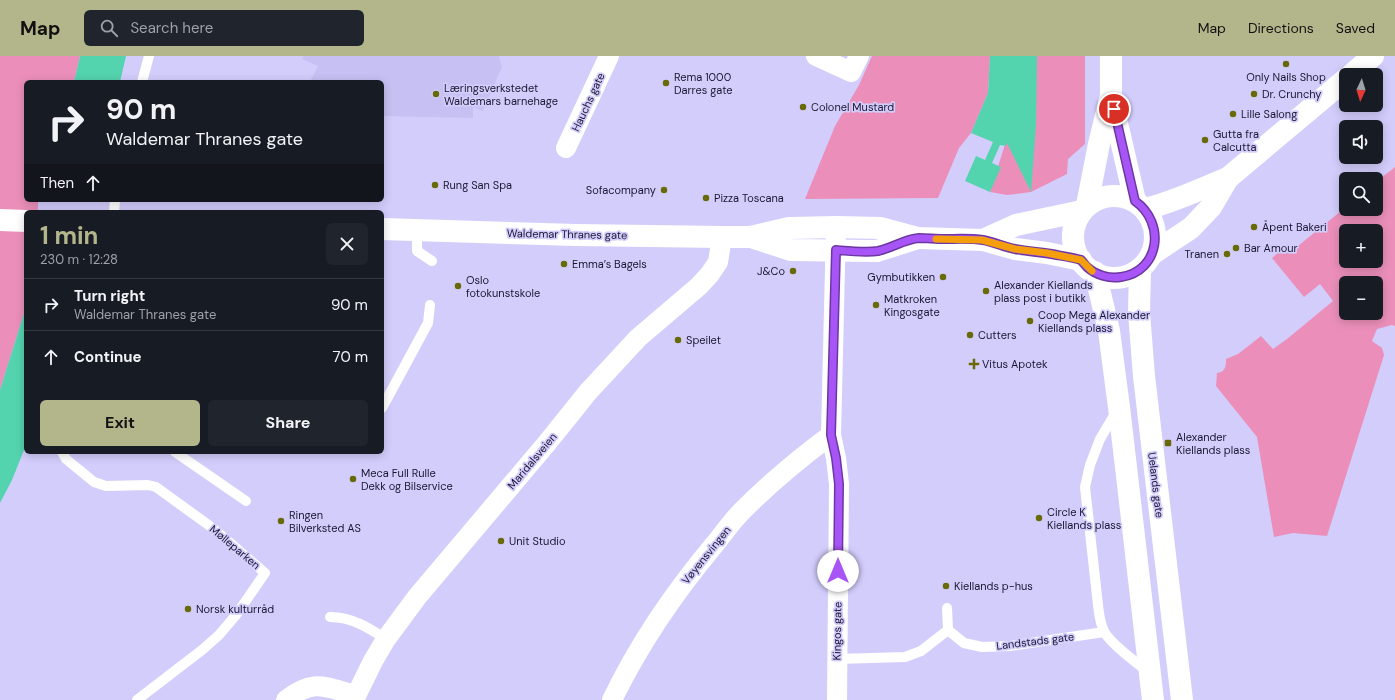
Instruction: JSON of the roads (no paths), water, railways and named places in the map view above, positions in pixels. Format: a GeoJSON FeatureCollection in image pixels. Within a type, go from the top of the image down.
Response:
{"type":"FeatureCollection","features":[{"type":"Feature","properties":{"kind":"street","name":"Hauchs gate"},"geometry":{"type":"LineString","coordinates":[[566,148],[609,56]]}},
{"type":"Feature","properties":{"kind":"street"},"geometry":{"type":"LineString","coordinates":[[816,56],[855,64]]}},
{"type":"Feature","properties":{"kind":"street"},"geometry":{"type":"LineString","coordinates":[[1085,208],[1111,97],[1111,56]]}},
{"type":"Feature","properties":{"kind":"street"},"geometry":{"type":"LineString","coordinates":[[1358,68],[1373,56]]}},
{"type":"Feature","properties":{"kind":"street"},"geometry":{"type":"LineString","coordinates":[[1228,178],[1211,207],[1191,228],[1123,277],[1113,278],[1104,276],[1088,266],[1076,251],[1074,231],[1076,220],[1085,208],[1098,199],[1111,196],[1123,196],[1140,205],[1162,205],[1228,178],[1339,85]]}},
{"type":"Feature","properties":{"kind":"street"},"geometry":{"type":"LineString","coordinates":[[1111,97],[1140,205],[1151,219],[1155,230],[1155,242],[1146,261]]}},
{"type":"Feature","properties":{"kind":"street","name":"Waldemar Thranes gate"},"geometry":{"type":"LineString","coordinates":[[982,240],[1016,225],[1085,208]]}},
{"type":"Feature","properties":{"kind":"street"},"geometry":{"type":"LineString","coordinates":[[0,220],[24,221]]}},
{"type":"Feature","properties":{"kind":"street","name":"Kingos gate"},"geometry":{"type":"LineString","coordinates":[[836,227],[831,435],[836,458],[839,484],[837,700]]}},
{"type":"Feature","properties":{"kind":"street","name":"Waldemar Thranes gate"},"geometry":{"type":"LineString","coordinates":[[384,229],[751,237],[789,228],[881,228],[918,238],[982,240],[1015,249],[1047,253],[1088,266]]}},
{"type":"Feature","properties":{"kind":"street","name":"Maridalsveien"},"geometry":{"type":"LineString","coordinates":[[355,698],[386,639],[417,597],[588,392],[638,338],[699,286],[710,274],[718,262],[722,237]]}},
{"type":"Feature","properties":{"kind":"street","name":"Waldemar Thranes gate"},"geometry":{"type":"LineString","coordinates":[[751,237],[791,250],[877,251],[918,238]]}},
{"type":"Feature","properties":{"kind":"street","name":"Uelands gate"},"geometry":{"type":"LineString","coordinates":[[1146,261],[1140,313],[1144,376],[1182,700]]}},
{"type":"Feature","properties":{"kind":"street"},"geometry":{"type":"LineString","coordinates":[[1088,266],[1109,331],[1153,700]]}},
{"type":"Feature","properties":{"kind":"street","name":"Vøyensvingen"},"geometry":{"type":"LineString","coordinates":[[612,700],[642,644],[690,573],[742,511],[795,462],[831,435]]}},
{"type":"Feature","properties":{"kind":"street"},"geometry":{"type":"LineString","coordinates":[[286,700],[298,691],[313,686],[323,687],[355,698]]}},
{"type":"Feature","properties":{"kind":"lane"},"geometry":{"type":"LineString","coordinates":[[143,80],[149,56]]}},
{"type":"Feature","properties":{"kind":"lane"},"geometry":{"type":"LineString","coordinates":[[418,230],[417,251],[432,261]]}},
{"type":"Feature","properties":{"kind":"lane"},"geometry":{"type":"LineString","coordinates":[[384,404],[428,323],[430,305]]}},
{"type":"Feature","properties":{"kind":"lane"},"geometry":{"type":"LineString","coordinates":[[1119,407],[1100,439],[1084,487],[1098,605],[1104,632],[1112,642],[1150,674]]}},
{"type":"Feature","properties":{"kind":"lane"},"geometry":{"type":"LineString","coordinates":[[177,454],[246,502]]}},
{"type":"Feature","properties":{"kind":"lane","name":"Mølleparken"},"geometry":{"type":"LineString","coordinates":[[64,456],[94,482],[106,486],[148,485],[156,487],[220,534],[265,572],[236,615],[219,635],[137,700]]}},
{"type":"Feature","properties":{"kind":"lane"},"geometry":{"type":"LineString","coordinates":[[837,659],[905,657],[920,651],[948,630],[947,608]]}},
{"type":"Feature","properties":{"kind":"lane"},"geometry":{"type":"LineString","coordinates":[[330,617],[338,617],[358,622],[386,639]]}},
{"type":"Feature","properties":{"kind":"lane","name":"Landstads gate"},"geometry":{"type":"LineString","coordinates":[[948,630],[964,643],[982,647],[1010,646],[1104,632]]}},
{"type":"Feature","properties":{"kind":"place","name":"Only Nails Shop"},"geometry":{"type":"Point","coordinates":[1286,64]}},
{"type":"Feature","properties":{"kind":"place","name":"Rema 1000 Darres gate"},"geometry":{"type":"Point","coordinates":[666,83]}},
{"type":"Feature","properties":{"kind":"place","name":"Læringsverkstedet Waldemars barnehage"},"geometry":{"type":"Point","coordinates":[436,94]}},
{"type":"Feature","properties":{"kind":"place","name":"Dr. Crunchy"},"geometry":{"type":"Point","coordinates":[1254,94]}},
{"type":"Feature","properties":{"kind":"place","name":"Colonel Mustard"},"geometry":{"type":"Point","coordinates":[803,107]}},
{"type":"Feature","properties":{"kind":"place","name":"Lille Salong"},"geometry":{"type":"Point","coordinates":[1233,114]}},
{"type":"Feature","properties":{"kind":"place","name":"Gutta fra Calcutta"},"geometry":{"type":"Point","coordinates":[1205,140]}},
{"type":"Feature","properties":{"kind":"place","name":"Rung San Spa"},"geometry":{"type":"Point","coordinates":[435,185]}},
{"type":"Feature","properties":{"kind":"place","name":"Sofacompany"},"geometry":{"type":"Point","coordinates":[664,190]}},
{"type":"Feature","properties":{"kind":"place","name":"Pizza Toscana"},"geometry":{"type":"Point","coordinates":[706,198]}},
{"type":"Feature","properties":{"kind":"place","name":"Åpent Bakeri"},"geometry":{"type":"Point","coordinates":[1254,227]}},
{"type":"Feature","properties":{"kind":"place","name":"Bar Amour"},"geometry":{"type":"Point","coordinates":[1236,248]}},
{"type":"Feature","properties":{"kind":"place","name":"Tranen"},"geometry":{"type":"Point","coordinates":[1227,254]}},
{"type":"Feature","properties":{"kind":"place","name":"Emma’s Bagels"},"geometry":{"type":"Point","coordinates":[564,264]}},
{"type":"Feature","properties":{"kind":"place","name":"J&Co"},"geometry":{"type":"Point","coordinates":[793,271]}},
{"type":"Feature","properties":{"kind":"place","name":"Gymbutikken"},"geometry":{"type":"Point","coordinates":[943,277]}},
{"type":"Feature","properties":{"kind":"place","name":"Oslo fotokunstskole"},"geometry":{"type":"Point","coordinates":[458,286]}},
{"type":"Feature","properties":{"kind":"place","name":"Alexander Kiellands plass post i butikk"},"geometry":{"type":"Point","coordinates":[986,291]}},
{"type":"Feature","properties":{"kind":"place","name":"Matkroken Kingosgate"},"geometry":{"type":"Point","coordinates":[876,305]}},
{"type":"Feature","properties":{"kind":"place","name":"Coop Mega Alexander Kiellands plass"},"geometry":{"type":"Point","coordinates":[1030,321]}},
{"type":"Feature","properties":{"kind":"place","name":"Cutters"},"geometry":{"type":"Point","coordinates":[970,335]}},
{"type":"Feature","properties":{"kind":"place","name":"Speilet"},"geometry":{"type":"Point","coordinates":[678,340]}},
{"type":"Feature","properties":{"kind":"place","name":"Vitus Apotek"},"geometry":{"type":"Point","coordinates":[974,364]}},
{"type":"Feature","properties":{"kind":"place","name":"Alexander Kiellands plass"},"geometry":{"type":"Point","coordinates":[1168,443]}},
{"type":"Feature","properties":{"kind":"place","name":"Meca Full Rulle Dekk og Bilservice"},"geometry":{"type":"Point","coordinates":[353,479]}},
{"type":"Feature","properties":{"kind":"place","name":"Circle K Kiellands plass"},"geometry":{"type":"Point","coordinates":[1039,518]}},
{"type":"Feature","properties":{"kind":"place","name":"Ringen Bilverksted AS"},"geometry":{"type":"Point","coordinates":[281,521]}},
{"type":"Feature","properties":{"kind":"place","name":"Unit Studio"},"geometry":{"type":"Point","coordinates":[501,541]}},
{"type":"Feature","properties":{"kind":"place","name":"Kiellands p-hus"},"geometry":{"type":"Point","coordinates":[946,586]}},
{"type":"Feature","properties":{"kind":"place","name":"Norsk kulturråd"},"geometry":{"type":"Point","coordinates":[188,609]}}]}
